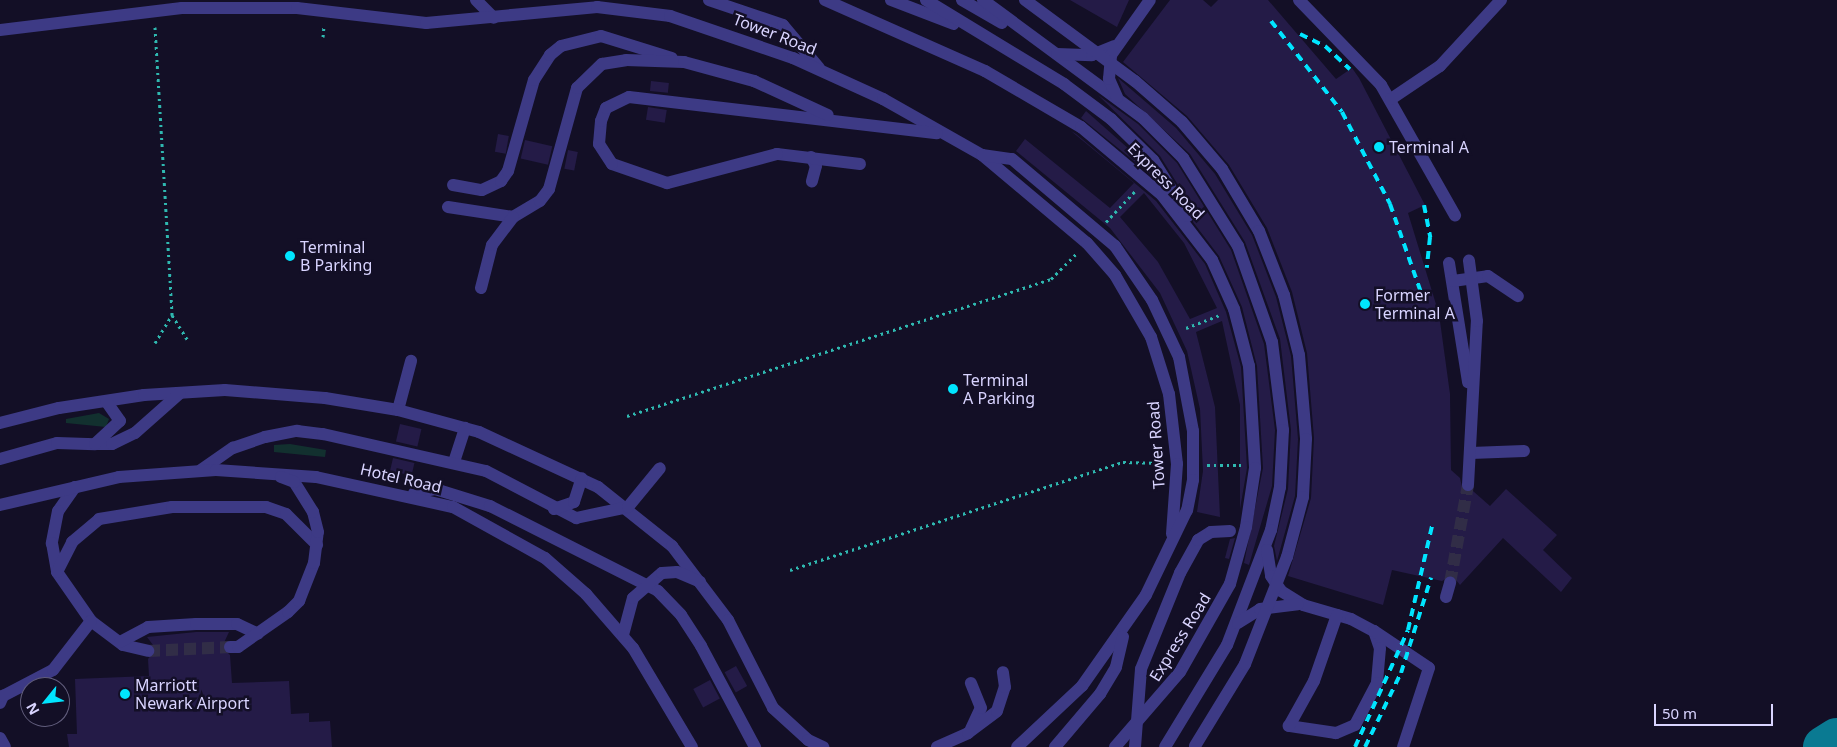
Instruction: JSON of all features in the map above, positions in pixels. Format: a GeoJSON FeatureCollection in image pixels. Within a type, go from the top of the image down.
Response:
{"type":"FeatureCollection","features":[{"type":"Feature","properties":{"kind":"street"},"geometry":{"type":"LineString","coordinates":[[476,0],[494,18]]}},
{"type":"Feature","properties":{"kind":"street"},"geometry":{"type":"LineString","coordinates":[[708,0],[783,25],[821,70]]}},
{"type":"Feature","properties":{"kind":"street","name":"Express Road"},"geometry":{"type":"LineString","coordinates":[[825,0],[985,71],[1067,118],[1149,182],[1186,222],[1212,260],[1238,324],[1254,408],[1252,499],[1235,570],[1218,610],[1180,672],[1115,747]]}},
{"type":"Feature","properties":{"kind":"street"},"geometry":{"type":"LineString","coordinates":[[891,0],[982,35]]}},
{"type":"Feature","properties":{"kind":"street"},"geometry":{"type":"LineString","coordinates":[[926,0],[1081,96],[1153,160],[1212,260]]}},
{"type":"Feature","properties":{"kind":"street"},"geometry":{"type":"LineString","coordinates":[[962,0],[1055,54],[1092,55],[1114,46]]}},
{"type":"Feature","properties":{"kind":"street"},"geometry":{"type":"LineString","coordinates":[[983,0],[1096,82],[1164,137],[1200,181],[1238,246],[1260,302],[1277,369],[1283,430],[1280,487],[1267,546],[1238,624],[1165,747]]}},
{"type":"Feature","properties":{"kind":"street"},"geometry":{"type":"LineString","coordinates":[[1025,0],[1147,91],[1213,157],[1264,244],[1296,340],[1306,439],[1298,524],[1258,636],[1228,696],[1194,746]]}},
{"type":"Feature","properties":{"kind":"street"},"geometry":{"type":"LineString","coordinates":[[1118,99],[1109,70],[1114,46],[1150,0]]}},
{"type":"Feature","properties":{"kind":"street"},"geometry":{"type":"LineString","coordinates":[[1299,0],[1348,46],[1391,99],[1418,143],[1455,215]]}},
{"type":"Feature","properties":{"kind":"street"},"geometry":{"type":"LineString","coordinates":[[1391,99],[1440,66],[1500,0]]}},
{"type":"Feature","properties":{"kind":"street","name":"Tower Road"},"geometry":{"type":"LineString","coordinates":[[0,30],[108,14],[220,7],[325,9],[426,23],[494,18],[570,8],[641,11],[712,28],[821,70],[982,155],[1087,242],[1130,297],[1157,351],[1170,401],[1177,464],[1172,534]]}},
{"type":"Feature","properties":{"kind":"street"},"geometry":{"type":"LineString","coordinates":[[453,185],[482,190],[501,181],[508,172],[534,80],[550,55],[574,40],[601,36],[684,62],[754,81],[837,119]]}},
{"type":"Feature","properties":{"kind":"street"},"geometry":{"type":"LineString","coordinates":[[481,288],[492,245],[513,217],[534,206],[549,189],[571,104],[589,73],[602,64],[626,60],[684,62]]}},
{"type":"Feature","properties":{"kind":"street"},"geometry":{"type":"LineString","coordinates":[[860,164],[811,157],[759,157],[667,183],[612,164],[599,144],[601,121],[606,108],[629,97],[837,119],[947,135]]}},
{"type":"Feature","properties":{"kind":"street","name":"Tower Road"},"geometry":{"type":"LineString","coordinates":[[982,155],[1012,159],[1099,230],[1138,276],[1179,357],[1188,393],[1193,464],[1187,510],[1172,534],[1146,595],[1082,686],[1016,747]]}},
{"type":"Feature","properties":{"kind":"street"},"geometry":{"type":"LineString","coordinates":[[811,157],[816,166],[812,181]]}},
{"type":"Feature","properties":{"kind":"street"},"geometry":{"type":"LineString","coordinates":[[448,206],[494,217],[513,217]]}},
{"type":"Feature","properties":{"kind":"street"},"geometry":{"type":"LineString","coordinates":[[1468,485],[1477,321],[1473,276],[1469,261]]}},
{"type":"Feature","properties":{"kind":"street"},"geometry":{"type":"LineString","coordinates":[[1449,263],[1471,404]]}},
{"type":"Feature","properties":{"kind":"street"},"geometry":{"type":"LineString","coordinates":[[1453,281],[1473,276],[1488,276],[1518,296]]}},
{"type":"Feature","properties":{"kind":"street"},"geometry":{"type":"LineString","coordinates":[[398,410],[411,361]]}},
{"type":"Feature","properties":{"kind":"street"},"geometry":{"type":"LineString","coordinates":[[0,459],[57,443],[112,444],[135,433],[180,393]]}},
{"type":"Feature","properties":{"kind":"street"},"geometry":{"type":"LineString","coordinates":[[0,422],[106,401],[180,393],[270,394],[398,410],[465,428],[582,478],[628,507],[672,546],[704,584],[774,708],[809,744],[823,747]]}},
{"type":"Feature","properties":{"kind":"street"},"geometry":{"type":"LineString","coordinates":[[95,444],[120,422],[106,401]]}},
{"type":"Feature","properties":{"kind":"street"},"geometry":{"type":"LineString","coordinates":[[454,462],[465,428]]}},
{"type":"Feature","properties":{"kind":"street"},"geometry":{"type":"LineString","coordinates":[[200,470],[233,448],[297,431],[374,442],[454,462],[518,486],[554,508],[576,518],[628,507],[660,468]]}},
{"type":"Feature","properties":{"kind":"street"},"geometry":{"type":"LineString","coordinates":[[1471,453],[1524,450]]}},
{"type":"Feature","properties":{"kind":"street","name":"Hotel Road"},"geometry":{"type":"LineString","coordinates":[[0,505],[74,487],[135,475],[200,470],[268,472],[409,494],[453,507],[545,558],[623,635],[692,747]]}},
{"type":"Feature","properties":{"kind":"street"},"geometry":{"type":"LineString","coordinates":[[230,647],[258,634],[299,601],[317,544],[318,532],[305,496],[294,482],[268,472]]}},
{"type":"Feature","properties":{"kind":"street"},"geometry":{"type":"LineString","coordinates":[[554,508],[574,502],[582,478]]}},
{"type":"Feature","properties":{"kind":"street"},"geometry":{"type":"LineString","coordinates":[[74,487],[58,511],[52,544],[57,572],[91,621],[120,642],[148,651]]}},
{"type":"Feature","properties":{"kind":"street"},"geometry":{"type":"LineString","coordinates":[[409,494],[436,489],[490,506],[645,584],[682,615],[755,747]]}},
{"type":"Feature","properties":{"kind":"street"},"geometry":{"type":"LineString","coordinates":[[57,572],[72,542],[99,519],[172,507],[266,507],[286,514],[317,544]]}},
{"type":"Feature","properties":{"kind":"street"},"geometry":{"type":"LineString","coordinates":[[1135,747],[1141,669],[1180,573],[1198,540],[1211,532],[1230,531]]}},
{"type":"Feature","properties":{"kind":"street"},"geometry":{"type":"LineString","coordinates":[[1267,546],[1272,576],[1281,591],[1303,605],[1336,615],[1374,631],[1429,668],[1404,747]]}},
{"type":"Feature","properties":{"kind":"street"},"geometry":{"type":"LineString","coordinates":[[623,635],[632,598],[645,584],[662,573],[677,572],[704,584]]}},
{"type":"Feature","properties":{"kind":"street"},"geometry":{"type":"LineString","coordinates":[[1446,596],[1450,583]]}},
{"type":"Feature","properties":{"kind":"street"},"geometry":{"type":"LineString","coordinates":[[1238,624],[1268,607],[1303,605]]}},
{"type":"Feature","properties":{"kind":"street"},"geometry":{"type":"LineString","coordinates":[[1336,615],[1314,681],[1289,726],[1336,733],[1355,726],[1379,674],[1381,656],[1374,631]]}},
{"type":"Feature","properties":{"kind":"street"},"geometry":{"type":"LineString","coordinates":[[0,703],[3,696],[53,670],[91,621]]}},
{"type":"Feature","properties":{"kind":"street"},"geometry":{"type":"LineString","coordinates":[[120,642],[148,627],[196,624],[237,624],[258,634]]}},
{"type":"Feature","properties":{"kind":"street"},"geometry":{"type":"LineString","coordinates":[[1055,747],[1086,713],[1116,667],[1125,627]]}},
{"type":"Feature","properties":{"kind":"street"},"geometry":{"type":"LineString","coordinates":[[937,747],[968,733],[998,710],[1005,687],[1003,672]]}},
{"type":"Feature","properties":{"kind":"street"},"geometry":{"type":"LineString","coordinates":[[968,733],[981,708],[971,683]]}},
{"type":"Feature","properties":{"kind":"street"},"geometry":{"type":"LineString","coordinates":[[0,738],[5,747]]}},
{"type":"Feature","properties":{"kind":"path"},"geometry":{"type":"LineString","coordinates":[[323,37],[324,26]]}},
{"type":"Feature","properties":{"kind":"path"},"geometry":{"type":"LineString","coordinates":[[155,27],[172,314],[189,342]]}},
{"type":"Feature","properties":{"kind":"path"},"geometry":{"type":"LineString","coordinates":[[1099,230],[1139,188]]}},
{"type":"Feature","properties":{"kind":"path"},"geometry":{"type":"LineString","coordinates":[[627,416],[1051,279],[1087,242]]}},
{"type":"Feature","properties":{"kind":"path"},"geometry":{"type":"LineString","coordinates":[[155,343],[172,314]]}},
{"type":"Feature","properties":{"kind":"path"},"geometry":{"type":"LineString","coordinates":[[1186,328],[1220,314]]}},
{"type":"Feature","properties":{"kind":"path"},"geometry":{"type":"LineString","coordinates":[[790,570],[1123,462],[1177,464]]}},
{"type":"Feature","properties":{"kind":"path"},"geometry":{"type":"LineString","coordinates":[[1193,464],[1241,465]]}},
{"type":"Feature","properties":{"kind":"green space"},"geometry":{"type":"Polygon","coordinates":[[[99,413],[109,419],[106,427],[66,423],[66,419],[99,413]]]}},
{"type":"Feature","properties":{"kind":"green space"},"geometry":{"type":"Polygon","coordinates":[[[290,444],[326,450],[325,457],[274,452],[274,445],[290,444]]]}},
{"type":"Feature","properties":{"kind":"building"},"geometry":{"type":"Polygon","coordinates":[[[1070,0],[1129,0],[1117,27],[1070,0]]]}},
{"type":"Feature","properties":{"kind":"building","name":"Former Terminal A"},"geometry":{"type":"Polygon","coordinates":[[[1170,0],[1203,0],[1211,7],[1218,0],[1268,0],[1336,79],[1352,68],[1359,78],[1425,205],[1408,213],[1439,314],[1450,394],[1451,470],[1460,478],[1463,491],[1473,491],[1490,506],[1506,489],[1557,535],[1543,550],[1572,578],[1561,592],[1503,538],[1460,585],[1452,575],[1442,581],[1392,570],[1383,605],[1288,576],[1311,498],[1314,438],[1307,353],[1292,292],[1267,228],[1229,165],[1187,116],[1123,62],[1170,0]]]}},
{"type":"Feature","properties":{"kind":"building"},"geometry":{"type":"Polygon","coordinates":[[[1118,78],[1176,128],[1215,174],[1252,235],[1276,297],[1291,356],[1298,439],[1295,496],[1277,561],[1274,546],[1288,489],[1291,430],[1280,339],[1245,242],[1190,154],[1125,94],[1118,78]]]}},
{"type":"Feature","properties":{"kind":"building"},"geometry":{"type":"Polygon","coordinates":[[[651,81],[669,83],[668,93],[650,91],[651,81]]]}},
{"type":"Feature","properties":{"kind":"building"},"geometry":{"type":"Polygon","coordinates":[[[1098,95],[1138,124],[1177,163],[1231,250],[1264,344],[1275,430],[1272,486],[1249,565],[1244,563],[1263,468],[1257,366],[1242,307],[1219,256],[1193,222],[1195,212],[1160,156],[1098,95]]]}},
{"type":"Feature","properties":{"kind":"building"},"geometry":{"type":"Polygon","coordinates":[[[648,107],[667,110],[665,123],[646,120],[648,107]]]}},
{"type":"Feature","properties":{"kind":"building"},"geometry":{"type":"Polygon","coordinates":[[[1086,111],[1147,165],[1155,178],[1081,118],[1086,111]]]}},
{"type":"Feature","properties":{"kind":"building"},"geometry":{"type":"Polygon","coordinates":[[[1071,131],[1156,201],[1205,264],[1226,312],[1241,367],[1247,468],[1240,509],[1240,405],[1222,321],[1196,332],[1215,407],[1220,517],[1197,512],[1203,471],[1200,409],[1187,351],[1160,293],[1110,228],[1016,151],[1025,139],[1110,208],[1134,183],[1071,131]],[[1144,193],[1120,217],[1158,262],[1190,319],[1217,308],[1184,243],[1144,193]]]}},
{"type":"Feature","properties":{"kind":"building"},"geometry":{"type":"Polygon","coordinates":[[[498,134],[509,136],[506,154],[495,152],[498,134]]]}},
{"type":"Feature","properties":{"kind":"building"},"geometry":{"type":"Polygon","coordinates":[[[525,140],[552,146],[548,165],[521,159],[525,140]]]}},
{"type":"Feature","properties":{"kind":"building"},"geometry":{"type":"Polygon","coordinates":[[[568,150],[578,152],[574,171],[564,169],[568,150]]]}},
{"type":"Feature","properties":{"kind":"building"},"geometry":{"type":"Polygon","coordinates":[[[400,424],[421,429],[417,446],[396,442],[400,424]]]}},
{"type":"Feature","properties":{"kind":"building"},"geometry":{"type":"Polygon","coordinates":[[[393,458],[414,463],[412,476],[390,471],[393,458]]]}},
{"type":"Feature","properties":{"kind":"building"},"geometry":{"type":"Polygon","coordinates":[[[1235,538],[1229,559],[1225,558],[1230,539],[1235,538]]]}},
{"type":"Feature","properties":{"kind":"building","name":"Marriott Newark Airport"},"geometry":{"type":"Polygon","coordinates":[[[196,632],[229,632],[222,647],[230,655],[232,683],[289,681],[291,714],[309,713],[309,722],[330,721],[332,747],[69,747],[67,734],[77,734],[75,679],[149,676],[148,659],[156,649],[147,637],[196,632]]]}},
{"type":"Feature","properties":{"kind":"building"},"geometry":{"type":"Polygon","coordinates":[[[736,666],[747,686],[736,692],[725,672],[736,666]]]}},
{"type":"Feature","properties":{"kind":"building"},"geometry":{"type":"Polygon","coordinates":[[[710,680],[720,699],[703,707],[693,689],[710,680]]]}},
{"type":"Feature","properties":{"kind":"taxiway"},"geometry":{"type":"LineString","coordinates":[[1824,747],[1837,739]]}},
{"type":"Feature","properties":{"kind":"tunnel"},"geometry":{"type":"LineString","coordinates":[[1450,583],[1468,485]]}},
{"type":"Feature","properties":{"kind":"tunnel"},"geometry":{"type":"LineString","coordinates":[[148,651],[230,647]]}},
{"type":"Feature","properties":{"kind":"railway"},"geometry":{"type":"LineString","coordinates":[[1271,21],[1342,112],[1390,204],[1424,301]]}},
{"type":"Feature","properties":{"kind":"railway"},"geometry":{"type":"LineString","coordinates":[[1300,34],[1325,46],[1350,69]]}},
{"type":"Feature","properties":{"kind":"railway"},"geometry":{"type":"LineString","coordinates":[[1424,205],[1430,237],[1427,268]]}},
{"type":"Feature","properties":{"kind":"railway"},"geometry":{"type":"LineString","coordinates":[[1355,747],[1408,630],[1432,526]]}},
{"type":"Feature","properties":{"kind":"railway"},"geometry":{"type":"LineString","coordinates":[[1365,747],[1401,673],[1431,578]]}},
{"type":"Feature","properties":{"kind":"place","name":"Terminal A"},"geometry":{"type":"Point","coordinates":[1379,147]}},
{"type":"Feature","properties":{"kind":"place","name":"Terminal B Parking"},"geometry":{"type":"Point","coordinates":[290,256]}},
{"type":"Feature","properties":{"kind":"place","name":"Former Terminal A"},"geometry":{"type":"Point","coordinates":[1365,304]}},
{"type":"Feature","properties":{"kind":"place","name":"Terminal A Parking"},"geometry":{"type":"Point","coordinates":[953,389]}},
{"type":"Feature","properties":{"kind":"place","name":"Marriott Newark Airport"},"geometry":{"type":"Point","coordinates":[125,694]}}]}
